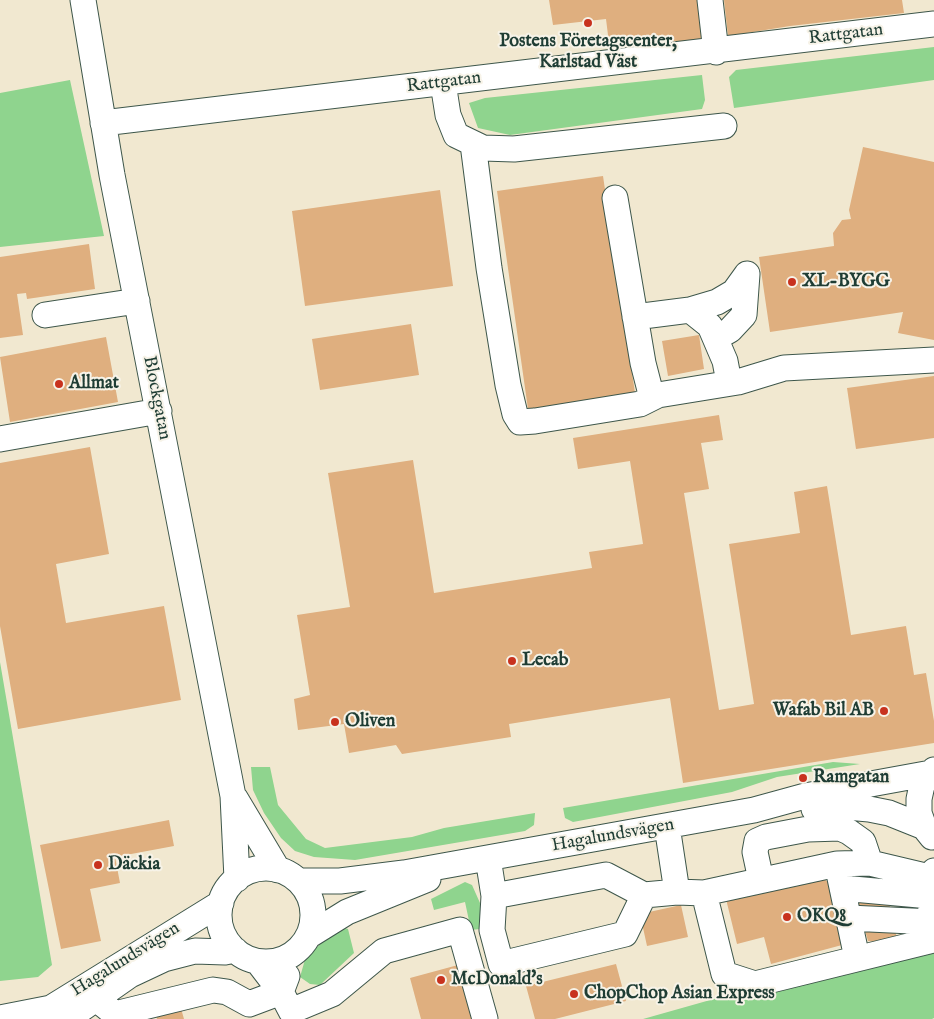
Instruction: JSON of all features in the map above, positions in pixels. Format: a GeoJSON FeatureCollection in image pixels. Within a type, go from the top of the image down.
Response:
{"type":"FeatureCollection","features":[{"type":"Feature","properties":{"kind":"street","name":"Blockgatan"},"geometry":{"type":"LineString","coordinates":[[84,0],[103,123],[233,796],[237,879]]}},
{"type":"Feature","properties":{"kind":"street"},"geometry":{"type":"LineString","coordinates":[[710,0],[716,52]]}},
{"type":"Feature","properties":{"kind":"street","name":"Rattgatan"},"geometry":{"type":"LineString","coordinates":[[103,123],[716,52],[934,24]]}},
{"type":"Feature","properties":{"kind":"street"},"geometry":{"type":"LineString","coordinates":[[443,83],[448,116],[454,132],[482,148],[514,149],[724,126]]}},
{"type":"Feature","properties":{"kind":"street"},"geometry":{"type":"LineString","coordinates":[[473,144],[489,268],[515,414],[520,422],[535,422],[640,404],[658,395],[738,382],[784,368],[934,360]]}},
{"type":"Feature","properties":{"kind":"street"},"geometry":{"type":"LineString","coordinates":[[616,198],[643,363],[652,398]]}},
{"type":"Feature","properties":{"kind":"street"},"geometry":{"type":"LineString","coordinates":[[635,317],[690,310],[717,302],[727,297],[740,285],[747,274],[744,316],[730,330],[716,338]]}},
{"type":"Feature","properties":{"kind":"street"},"geometry":{"type":"LineString","coordinates":[[45,315],[137,301]]}},
{"type":"Feature","properties":{"kind":"street"},"geometry":{"type":"LineString","coordinates":[[690,310],[710,326],[725,361],[729,382]]}},
{"type":"Feature","properties":{"kind":"street"},"geometry":{"type":"LineString","coordinates":[[0,439],[159,411]]}},
{"type":"Feature","properties":{"kind":"street"},"geometry":{"type":"LineString","coordinates":[[929,832],[919,813],[919,799],[922,785],[932,771]]}},
{"type":"Feature","properties":{"kind":"street","name":"Hagalundsvägen"},"geometry":{"type":"LineString","coordinates":[[289,875],[340,882],[754,810],[805,796],[932,771]]}},
{"type":"Feature","properties":{"kind":"street","name":"Blockgatan"},"geometry":{"type":"LineString","coordinates":[[233,796],[289,875]]}},
{"type":"Feature","properties":{"kind":"street","name":"Hagalundsvägen"},"geometry":{"type":"LineString","coordinates":[[754,810],[847,807],[869,809],[889,813],[929,832]]}},
{"type":"Feature","properties":{"kind":"street"},"geometry":{"type":"LineString","coordinates":[[667,826],[677,892]]}},
{"type":"Feature","properties":{"kind":"street"},"geometry":{"type":"LineString","coordinates":[[762,880],[755,852],[757,841],[766,837],[808,829],[840,828],[849,832],[863,842],[870,863]]}},
{"type":"Feature","properties":{"kind":"street"},"geometry":{"type":"LineString","coordinates":[[480,859],[494,896],[492,930],[501,964],[625,934],[644,895]]}},
{"type":"Feature","properties":{"kind":"street","name":"Hagalundsvägen"},"geometry":{"type":"LineString","coordinates":[[302,944],[347,912],[480,859]]}},
{"type":"Feature","properties":{"kind":"street"},"geometry":{"type":"LineString","coordinates":[[494,896],[606,874],[644,895],[677,892],[704,893],[837,864],[870,863],[931,902]]}},
{"type":"Feature","properties":{"kind":"street"},"geometry":{"type":"LineString","coordinates":[[837,864],[849,920]]}},
{"type":"Feature","properties":{"kind":"street"},"geometry":{"type":"LineString","coordinates":[[256,869],[289,875],[310,897],[314,916],[302,944],[290,1007],[258,962],[235,950],[224,936],[220,920],[221,903],[227,889],[237,879],[256,869]]}},
{"type":"Feature","properties":{"kind":"street"},"geometry":{"type":"LineString","coordinates":[[704,893],[724,974],[755,984],[849,920],[931,902]]}},
{"type":"Feature","properties":{"kind":"street"},"geometry":{"type":"LineString","coordinates":[[849,920],[933,940],[931,902]]}},
{"type":"Feature","properties":{"kind":"street","name":"Hagalundsvägen"},"geometry":{"type":"LineString","coordinates":[[0,1018],[51,1008],[221,903]]}},
{"type":"Feature","properties":{"kind":"street"},"geometry":{"type":"LineString","coordinates":[[108,1010],[213,990],[226,992],[251,1012],[290,1007],[332,994],[384,951],[460,930],[485,1019]]}},
{"type":"Feature","properties":{"kind":"street"},"geometry":{"type":"LineString","coordinates":[[258,962],[277,961],[302,944]]}},
{"type":"Feature","properties":{"kind":"street","name":"Hagalundsvägen"},"geometry":{"type":"LineString","coordinates":[[67,1019],[108,1010],[130,974],[164,959],[195,951],[225,952],[235,950]]}},
{"type":"Feature","properties":{"kind":"green space"},"geometry":{"type":"Polygon","coordinates":[[[934,47],[934,80],[734,108],[729,77],[736,70],[934,47]]]}},
{"type":"Feature","properties":{"kind":"green space"},"geometry":{"type":"Polygon","coordinates":[[[702,75],[705,100],[702,109],[510,135],[478,128],[469,103],[485,98],[702,75]]]}},
{"type":"Feature","properties":{"kind":"green space"},"geometry":{"type":"Polygon","coordinates":[[[70,80],[104,236],[0,247],[0,93],[70,80]]]}},
{"type":"Feature","properties":{"kind":"green space"},"geometry":{"type":"Polygon","coordinates":[[[0,662],[52,965],[38,977],[0,981],[0,662]]]}},
{"type":"Feature","properties":{"kind":"green space"},"geometry":{"type":"Polygon","coordinates":[[[833,762],[860,764],[777,777],[732,792],[573,822],[565,818],[563,808],[833,762]]]}},
{"type":"Feature","properties":{"kind":"green space"},"geometry":{"type":"Polygon","coordinates":[[[251,767],[270,767],[278,805],[306,839],[325,848],[412,837],[444,828],[535,813],[534,825],[525,831],[355,860],[314,857],[295,851],[281,838],[264,813],[253,790],[251,767]]]}},
{"type":"Feature","properties":{"kind":"green space"},"geometry":{"type":"Polygon","coordinates":[[[465,882],[472,885],[480,903],[480,929],[471,930],[465,902],[434,910],[431,899],[465,882]]]}},
{"type":"Feature","properties":{"kind":"green space"},"geometry":{"type":"Polygon","coordinates":[[[341,927],[348,929],[354,953],[320,985],[310,984],[300,977],[306,956],[341,927]]]}},
{"type":"Feature","properties":{"kind":"green space"},"geometry":{"type":"Polygon","coordinates":[[[934,950],[934,1018],[932,1019],[643,1019],[735,993],[747,1000],[934,950]]]}},
{"type":"Feature","properties":{"kind":"building"},"geometry":{"type":"Polygon","coordinates":[[[549,0],[699,0],[704,39],[610,51],[606,19],[553,25],[549,0]]]}},
{"type":"Feature","properties":{"kind":"building"},"geometry":{"type":"Polygon","coordinates":[[[724,0],[902,0],[904,13],[790,26],[728,36],[724,0]]]}},
{"type":"Feature","properties":{"kind":"building"},"geometry":{"type":"Polygon","coordinates":[[[863,147],[934,162],[934,340],[898,333],[903,312],[770,332],[759,257],[834,246],[833,233],[842,220],[851,219],[849,210],[863,147]]]}},
{"type":"Feature","properties":{"kind":"building"},"geometry":{"type":"Polygon","coordinates":[[[603,176],[635,393],[528,409],[497,191],[603,176]]]}},
{"type":"Feature","properties":{"kind":"building"},"geometry":{"type":"Polygon","coordinates":[[[440,190],[453,286],[305,306],[292,211],[440,190]]]}},
{"type":"Feature","properties":{"kind":"building"},"geometry":{"type":"Polygon","coordinates":[[[89,244],[95,289],[27,299],[26,293],[17,294],[23,335],[0,338],[0,257],[89,244]]]}},
{"type":"Feature","properties":{"kind":"building"},"geometry":{"type":"Polygon","coordinates":[[[411,324],[419,375],[320,390],[312,339],[411,324]]]}},
{"type":"Feature","properties":{"kind":"building"},"geometry":{"type":"Polygon","coordinates":[[[699,335],[704,369],[668,376],[662,341],[699,335]]]}},
{"type":"Feature","properties":{"kind":"building","name":"Allmat"},"geometry":{"type":"Polygon","coordinates":[[[106,337],[118,402],[10,422],[0,357],[106,337]]]}},
{"type":"Feature","properties":{"kind":"building"},"geometry":{"type":"Polygon","coordinates":[[[934,376],[934,438],[856,449],[847,388],[934,376]]]}},
{"type":"Feature","properties":{"kind":"building"},"geometry":{"type":"Polygon","coordinates":[[[719,415],[723,440],[701,443],[709,489],[684,493],[719,710],[754,704],[729,544],[800,533],[794,492],[827,486],[851,635],[906,626],[914,675],[926,673],[934,721],[934,743],[683,783],[670,698],[509,724],[511,737],[402,754],[396,745],[349,753],[344,724],[298,730],[294,699],[310,695],[297,615],[350,607],[328,473],[413,460],[434,593],[592,568],[589,552],[643,544],[630,461],[578,469],[573,438],[719,415]]]}},
{"type":"Feature","properties":{"kind":"building"},"geometry":{"type":"Polygon","coordinates":[[[90,447],[109,554],[56,564],[66,623],[164,606],[181,700],[18,729],[0,626],[0,463],[90,447]]]}},
{"type":"Feature","properties":{"kind":"building"},"geometry":{"type":"Polygon","coordinates":[[[169,820],[174,846],[115,857],[120,883],[90,889],[101,941],[61,949],[40,845],[169,820]]]}},
{"type":"Feature","properties":{"kind":"building"},"geometry":{"type":"Polygon","coordinates":[[[824,874],[826,881],[886,889],[898,944],[868,941],[858,906],[832,906],[842,945],[771,964],[764,937],[737,944],[726,899],[824,874]]]}},
{"type":"Feature","properties":{"kind":"building"},"geometry":{"type":"Polygon","coordinates":[[[681,905],[688,937],[647,946],[640,914],[681,905]]]}},
{"type":"Feature","properties":{"kind":"building"},"geometry":{"type":"Polygon","coordinates":[[[616,964],[626,1001],[555,1019],[535,1019],[526,986],[616,964]]]}},
{"type":"Feature","properties":{"kind":"building"},"geometry":{"type":"Polygon","coordinates":[[[458,965],[472,1019],[421,1019],[410,978],[458,965]]]}},
{"type":"Feature","properties":{"kind":"building"},"geometry":{"type":"Polygon","coordinates":[[[178,998],[184,1019],[157,1019],[153,1005],[178,998]]]}},
{"type":"Feature","properties":{"kind":"place","name":"Postens Företagscenter, Karlstad Väst"},"geometry":{"type":"Point","coordinates":[588,23]}},
{"type":"Feature","properties":{"kind":"place","name":"XL-BYGG"},"geometry":{"type":"Point","coordinates":[792,282]}},
{"type":"Feature","properties":{"kind":"place","name":"Allmat"},"geometry":{"type":"Point","coordinates":[59,384]}},
{"type":"Feature","properties":{"kind":"place","name":"Lecab"},"geometry":{"type":"Point","coordinates":[512,661]}},
{"type":"Feature","properties":{"kind":"place","name":"Wafab Bil AB"},"geometry":{"type":"Point","coordinates":[884,711]}},
{"type":"Feature","properties":{"kind":"place","name":"Oliven"},"geometry":{"type":"Point","coordinates":[335,722]}},
{"type":"Feature","properties":{"kind":"place","name":"Ramgatan"},"geometry":{"type":"Point","coordinates":[803,778]}},
{"type":"Feature","properties":{"kind":"place","name":"Däckia"},"geometry":{"type":"Point","coordinates":[98,865]}},
{"type":"Feature","properties":{"kind":"place","name":"OKQ8"},"geometry":{"type":"Point","coordinates":[787,917]}},
{"type":"Feature","properties":{"kind":"place","name":"McDonald's"},"geometry":{"type":"Point","coordinates":[441,980]}},
{"type":"Feature","properties":{"kind":"place","name":"ChopChop Asian Express"},"geometry":{"type":"Point","coordinates":[574,994]}}]}
